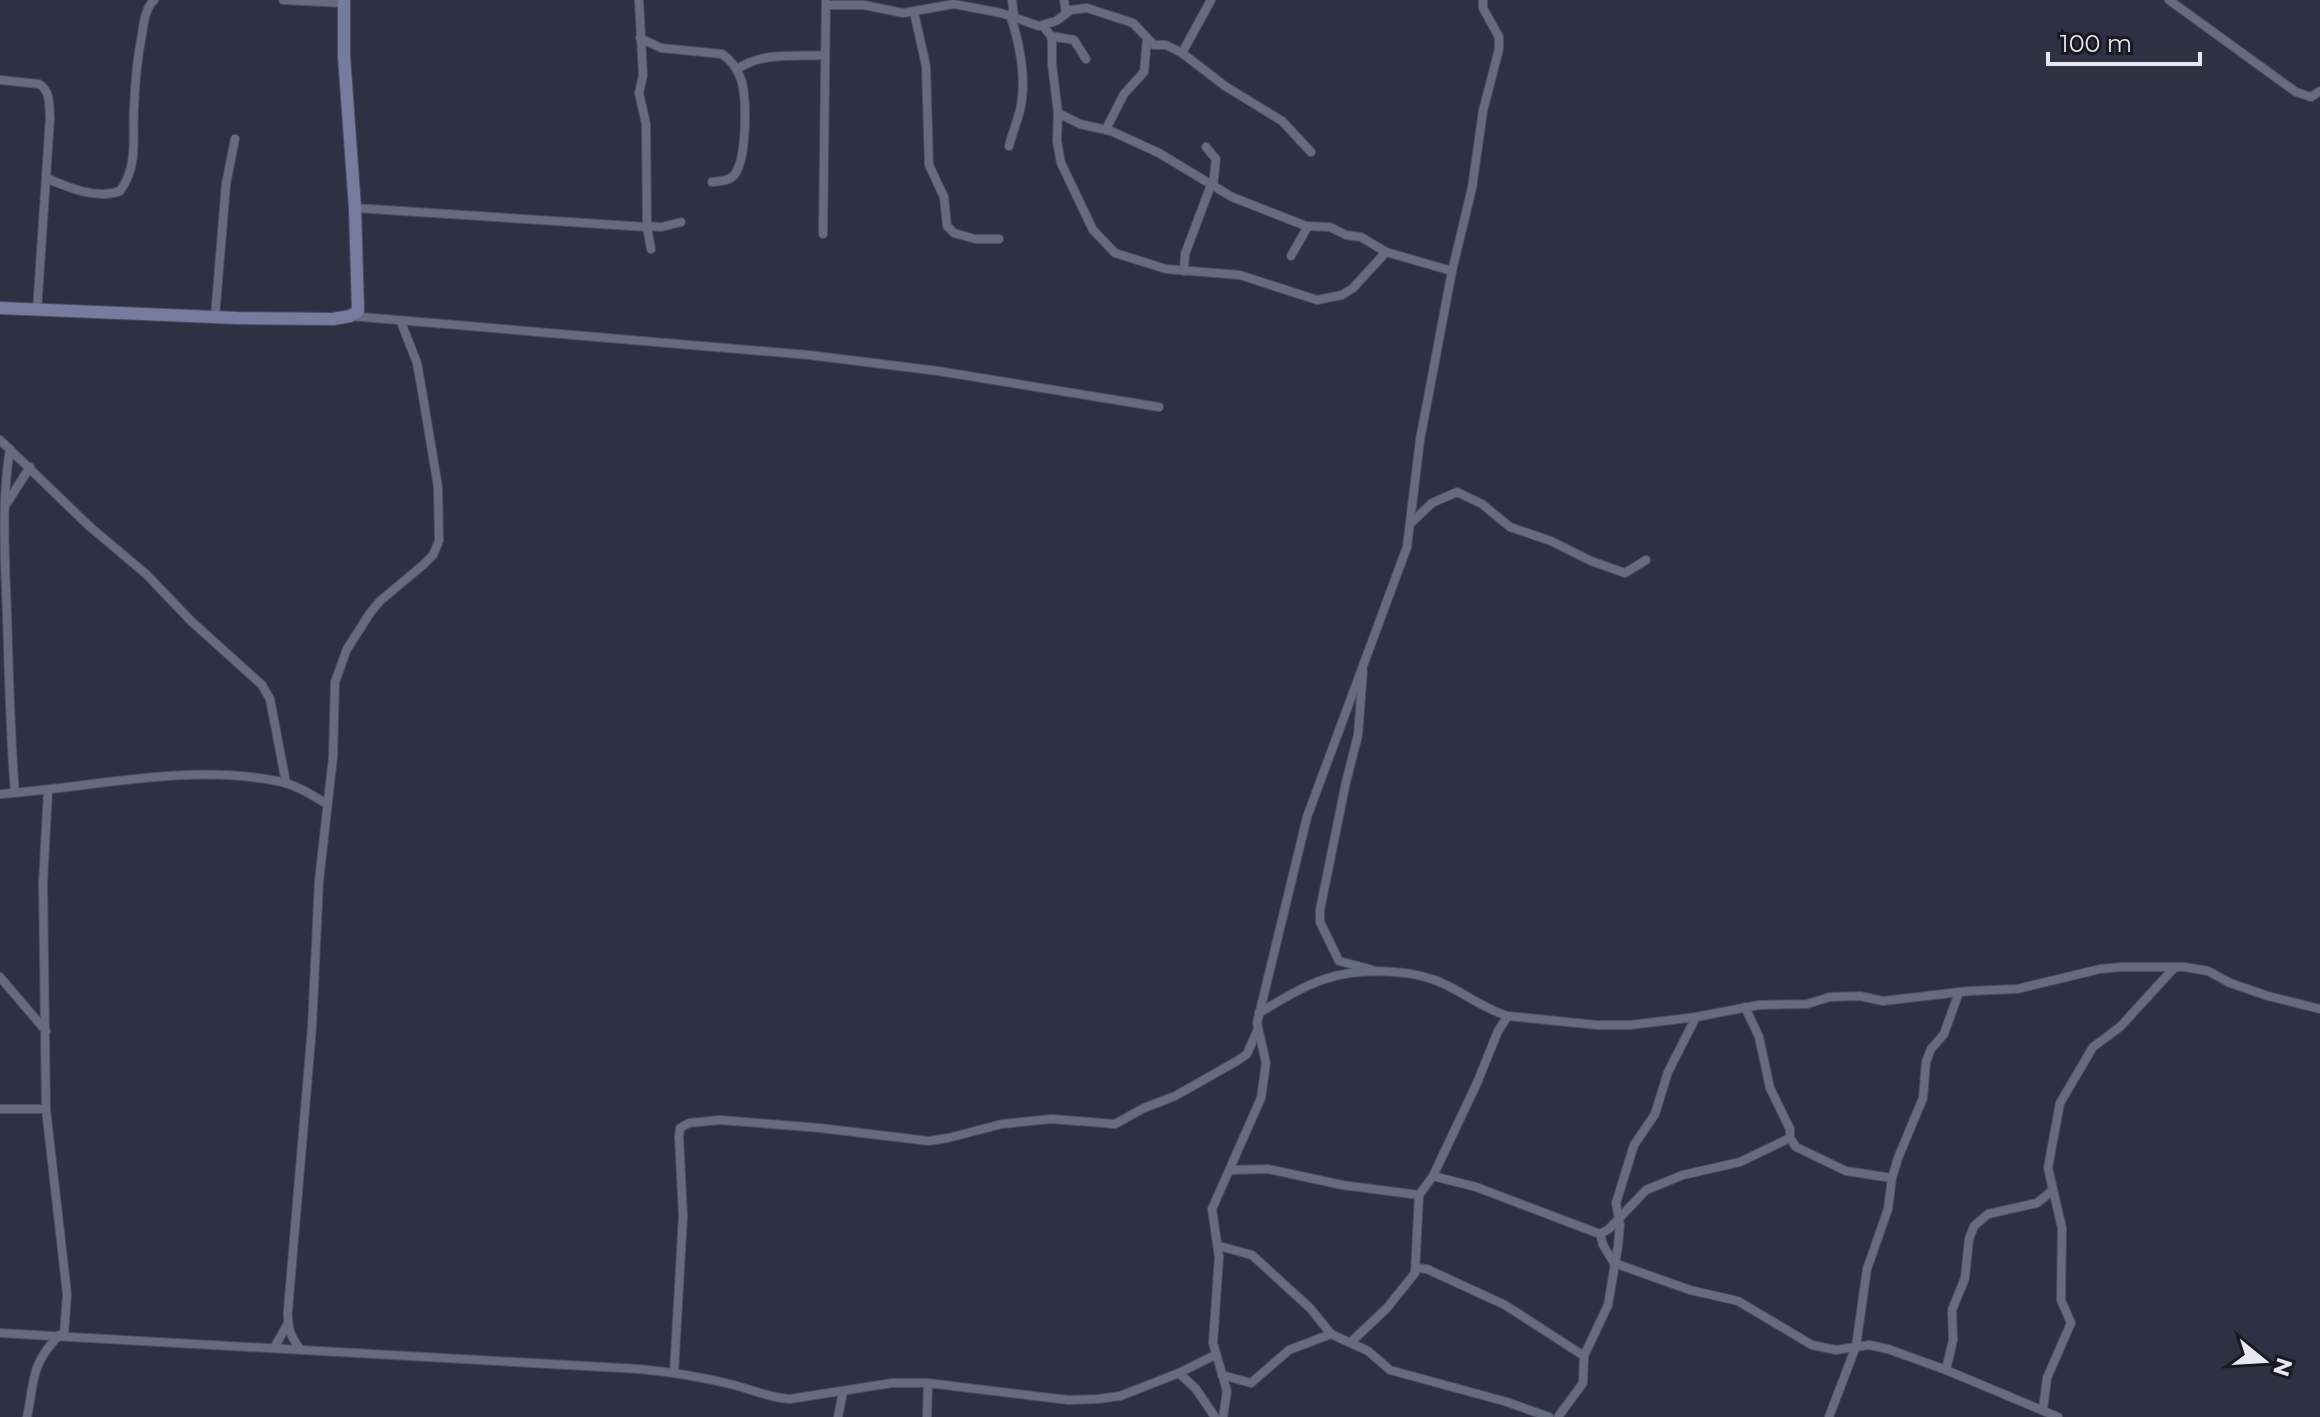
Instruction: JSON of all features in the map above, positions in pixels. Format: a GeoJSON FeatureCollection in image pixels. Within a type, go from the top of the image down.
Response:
{"type":"FeatureCollection","features":[{"type":"Feature","properties":{"kind":"street"},"geometry":{"type":"LineString","coordinates":[[46,178],[101,195],[112,195],[126,184],[134,157],[133,113],[138,53],[146,10],[154,0]]}},
{"type":"Feature","properties":{"kind":"street"},"geometry":{"type":"LineString","coordinates":[[283,0],[344,1],[344,56],[359,306],[358,311],[350,316]]}},
{"type":"Feature","properties":{"kind":"street"},"geometry":{"type":"LineString","coordinates":[[639,0],[643,75],[639,93],[647,148],[647,227],[651,249]]}},
{"type":"Feature","properties":{"kind":"street"},"geometry":{"type":"LineString","coordinates":[[1009,146],[1021,105],[1022,81],[1012,0]]}},
{"type":"Feature","properties":{"kind":"street"},"geometry":{"type":"LineString","coordinates":[[1064,0],[1066,13]]}},
{"type":"Feature","properties":{"kind":"street"},"geometry":{"type":"LineString","coordinates":[[1182,53],[1211,0]]}},
{"type":"Feature","properties":{"kind":"street"},"geometry":{"type":"LineString","coordinates":[[674,1373],[683,1216],[680,1128],[689,1123],[720,1120],[929,1141],[1027,1121],[1075,1119],[1115,1124],[1175,1096],[1247,1054],[1257,1030],[1307,817],[1401,565],[1411,523],[1420,440],[1452,271],[1472,188],[1483,111],[1499,49],[1499,37],[1483,4],[1474,0]]}},
{"type":"Feature","properties":{"kind":"street"},"geometry":{"type":"LineString","coordinates":[[2169,0],[2296,92],[2311,97],[2320,91]]}},
{"type":"Feature","properties":{"kind":"street"},"geometry":{"type":"LineString","coordinates":[[823,234],[826,3],[864,5],[895,13],[954,4],[1043,26],[1051,36],[1061,163],[1097,236],[1108,249],[1151,266],[1240,275],[1317,300],[1342,295],[1353,288],[1386,252]]}},
{"type":"Feature","properties":{"kind":"street"},"geometry":{"type":"LineString","coordinates":[[1043,26],[1082,8],[1133,23],[1154,45],[1166,45],[1182,53],[1225,86],[1282,121],[1311,152]]}},
{"type":"Feature","properties":{"kind":"street"},"geometry":{"type":"LineString","coordinates":[[914,12],[926,66],[929,165],[941,188],[947,226],[954,233],[975,239],[999,239]]}},
{"type":"Feature","properties":{"kind":"street"},"geometry":{"type":"LineString","coordinates":[[1051,36],[1074,40],[1086,59]]}},
{"type":"Feature","properties":{"kind":"street"},"geometry":{"type":"LineString","coordinates":[[640,38],[661,48],[722,54],[737,69],[742,81],[744,102],[742,155],[729,180],[712,182]]}},
{"type":"Feature","properties":{"kind":"street"},"geometry":{"type":"LineString","coordinates":[[1106,129],[1124,94],[1144,72],[1146,38]]}},
{"type":"Feature","properties":{"kind":"street"},"geometry":{"type":"LineString","coordinates":[[737,69],[746,63],[777,54],[825,55]]}},
{"type":"Feature","properties":{"kind":"street"},"geometry":{"type":"LineString","coordinates":[[0,80],[39,84],[45,87],[49,95],[37,311]]}},
{"type":"Feature","properties":{"kind":"street"},"geometry":{"type":"LineString","coordinates":[[1058,113],[1084,125],[1106,129],[1168,158],[1232,197],[1308,226],[1330,227],[1346,235],[1361,237],[1386,252],[1452,271]]}},
{"type":"Feature","properties":{"kind":"street"},"geometry":{"type":"LineString","coordinates":[[215,317],[226,184],[235,139]]}},
{"type":"Feature","properties":{"kind":"street"},"geometry":{"type":"LineString","coordinates":[[1184,271],[1185,254],[1212,185],[1216,159],[1206,147]]}},
{"type":"Feature","properties":{"kind":"street"},"geometry":{"type":"LineString","coordinates":[[355,208],[647,227],[681,222]]}},
{"type":"Feature","properties":{"kind":"street"},"geometry":{"type":"LineString","coordinates":[[1291,256],[1308,226]]}},
{"type":"Feature","properties":{"kind":"street"},"geometry":{"type":"LineString","coordinates":[[0,308],[215,317],[333,319],[350,316],[495,327],[824,357],[938,371],[1159,407]]}},
{"type":"Feature","properties":{"kind":"street"},"geometry":{"type":"LineString","coordinates":[[300,1349],[287,1325],[312,1027],[319,881],[335,730],[335,682],[347,649],[380,601],[433,555],[439,541],[438,487],[422,391],[417,363],[401,322]]}},
{"type":"Feature","properties":{"kind":"street"},"geometry":{"type":"LineString","coordinates":[[0,440],[262,685],[270,699],[286,783]]}},
{"type":"Feature","properties":{"kind":"street"},"geometry":{"type":"LineString","coordinates":[[10,449],[5,507],[9,726],[15,793]]}},
{"type":"Feature","properties":{"kind":"street"},"geometry":{"type":"LineString","coordinates":[[5,507],[30,467]]}},
{"type":"Feature","properties":{"kind":"street"},"geometry":{"type":"LineString","coordinates":[[1411,523],[1432,503],[1457,492],[1482,504],[1510,527],[1551,541],[1610,569],[1625,573],[1646,560]]}},
{"type":"Feature","properties":{"kind":"street"},"geometry":{"type":"LineString","coordinates":[[1364,658],[1358,735],[1322,895],[1320,922],[1339,961],[1377,971]]}},
{"type":"Feature","properties":{"kind":"street"},"geometry":{"type":"LineString","coordinates":[[0,794],[194,774],[286,783],[327,804]]}},
{"type":"Feature","properties":{"kind":"street"},"geometry":{"type":"LineString","coordinates":[[27,1417],[36,1365],[45,1350],[61,1335],[67,1294],[46,1109],[43,883],[48,791]]}},
{"type":"Feature","properties":{"kind":"street"},"geometry":{"type":"LineString","coordinates":[[2043,1410],[2047,1378],[2071,1323],[2061,1299],[2061,1214],[2049,1165],[2058,1112],[2093,1047],[2120,1027],[2174,968]]}},
{"type":"Feature","properties":{"kind":"street"},"geometry":{"type":"LineString","coordinates":[[1259,1013],[1324,979],[1377,971],[1398,971],[1432,979],[1508,1016],[1597,1025],[1630,1025],[1745,1007],[1807,1004],[1841,996],[1883,1001],[2017,989],[2100,969],[2208,971],[2230,983],[2268,996],[2320,1009]]}},
{"type":"Feature","properties":{"kind":"street"},"geometry":{"type":"LineString","coordinates":[[0,977],[46,1032]]}},
{"type":"Feature","properties":{"kind":"street"},"geometry":{"type":"LineString","coordinates":[[1829,1417],[1856,1346],[1867,1269],[1888,1209],[1892,1178],[1923,1098],[1930,1052],[1944,1034],[1959,992]]}},
{"type":"Feature","properties":{"kind":"street"},"geometry":{"type":"LineString","coordinates":[[1745,1007],[1759,1037],[1767,1078],[1790,1129],[1790,1138],[1804,1152],[1828,1164],[1846,1171],[1892,1178]]}},
{"type":"Feature","properties":{"kind":"street"},"geometry":{"type":"LineString","coordinates":[[1351,1342],[1387,1308],[1417,1268],[1414,1251],[1419,1195],[1433,1176],[1498,1031],[1508,1016]]}},
{"type":"Feature","properties":{"kind":"street"},"geometry":{"type":"LineString","coordinates":[[1558,1417],[1583,1383],[1584,1356],[1608,1305],[1618,1246],[1617,1199],[1634,1145],[1655,1114],[1668,1072],[1696,1017]]}},
{"type":"Feature","properties":{"kind":"street"},"geometry":{"type":"LineString","coordinates":[[1223,1417],[1227,1391],[1215,1355],[1219,1246],[1212,1209],[1215,1196],[1257,1110],[1265,1078],[1265,1057],[1257,1030]]}},
{"type":"Feature","properties":{"kind":"street"},"geometry":{"type":"LineString","coordinates":[[0,1109],[46,1109]]}},
{"type":"Feature","properties":{"kind":"street"},"geometry":{"type":"LineString","coordinates":[[1433,1176],[1476,1187],[1600,1234],[1609,1229],[1646,1190],[1683,1175],[1740,1162],[1790,1138]]}},
{"type":"Feature","properties":{"kind":"street"},"geometry":{"type":"LineString","coordinates":[[1230,1170],[1268,1169],[1342,1185],[1419,1195]]}},
{"type":"Feature","properties":{"kind":"street"},"geometry":{"type":"LineString","coordinates":[[1946,1370],[1953,1340],[1952,1310],[1965,1278],[1969,1239],[1974,1226],[1988,1214],[2037,1203],[2053,1190]]}},
{"type":"Feature","properties":{"kind":"street"},"geometry":{"type":"LineString","coordinates":[[1600,1234],[1614,1263],[1690,1290],[1738,1301],[1812,1345],[1836,1350],[1869,1345],[1888,1349],[2058,1417]]}},
{"type":"Feature","properties":{"kind":"street"},"geometry":{"type":"LineString","coordinates":[[1219,1246],[1240,1250],[1262,1262],[1324,1322],[1331,1334],[1368,1351],[1390,1370],[1549,1417]]}},
{"type":"Feature","properties":{"kind":"street"},"geometry":{"type":"LineString","coordinates":[[1417,1268],[1427,1269],[1505,1305],[1584,1356]]}},
{"type":"Feature","properties":{"kind":"street"},"geometry":{"type":"LineString","coordinates":[[274,1348],[287,1325]]}},
{"type":"Feature","properties":{"kind":"street"},"geometry":{"type":"LineString","coordinates":[[0,1333],[554,1363],[674,1373],[777,1398],[812,1397],[874,1384],[928,1383],[1082,1400],[1120,1396],[1215,1355]]}},
{"type":"Feature","properties":{"kind":"street"},"geometry":{"type":"LineString","coordinates":[[1222,1375],[1251,1383],[1289,1350],[1331,1334]]}},
{"type":"Feature","properties":{"kind":"street"},"geometry":{"type":"LineString","coordinates":[[1179,1373],[1196,1389],[1215,1417]]}},
{"type":"Feature","properties":{"kind":"street"},"geometry":{"type":"LineString","coordinates":[[927,1417],[928,1383]]}},
{"type":"Feature","properties":{"kind":"street"},"geometry":{"type":"LineString","coordinates":[[838,1417],[843,1392]]}}]}
